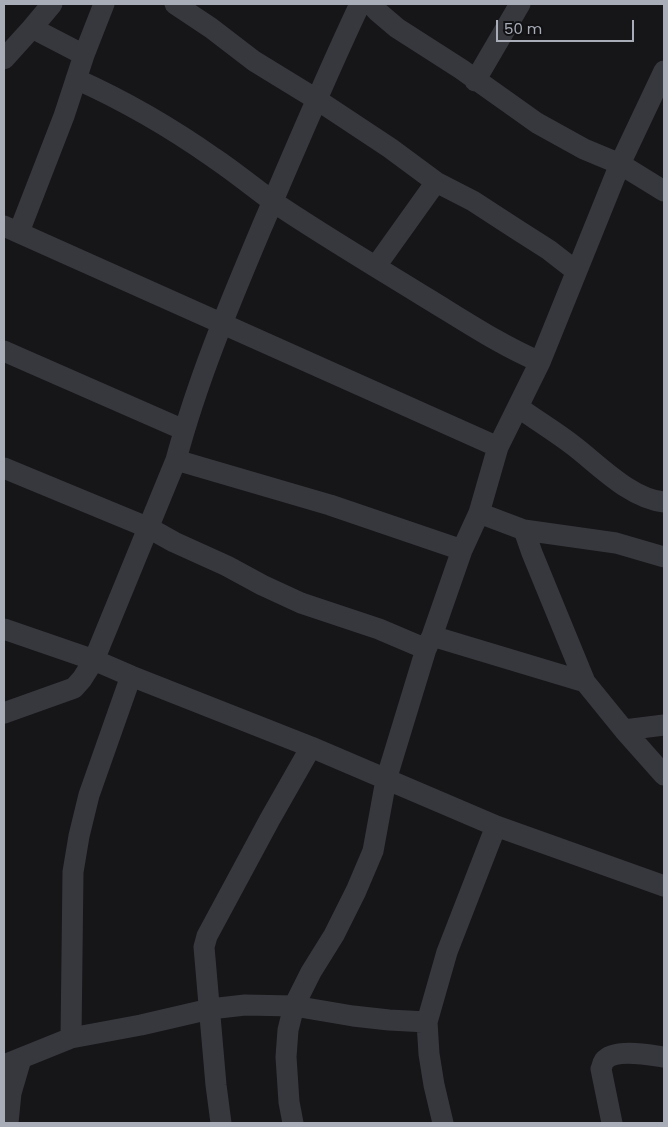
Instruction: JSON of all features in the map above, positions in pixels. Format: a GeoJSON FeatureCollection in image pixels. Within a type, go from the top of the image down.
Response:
{"type":"FeatureCollection","features":[{"type":"Feature","properties":{"kind":"street"},"geometry":{"type":"LineString","coordinates":[[4,59],[52,4]]}},
{"type":"Feature","properties":{"kind":"street"},"geometry":{"type":"LineString","coordinates":[[104,4],[84,55],[64,116],[12,229],[498,447]]}},
{"type":"Feature","properties":{"kind":"street"},"geometry":{"type":"LineString","coordinates":[[175,4],[211,28],[254,61],[390,148],[436,182],[473,201],[549,250],[576,271]]}},
{"type":"Feature","properties":{"kind":"street"},"geometry":{"type":"LineString","coordinates":[[4,713],[74,688],[94,660],[176,460],[184,430],[221,323],[316,99],[360,4]]}},
{"type":"Feature","properties":{"kind":"street"},"geometry":{"type":"LineString","coordinates":[[372,4],[377,11],[397,28],[461,69],[475,81],[537,123],[584,149],[620,164],[664,191]]}},
{"type":"Feature","properties":{"kind":"street"},"geometry":{"type":"LineString","coordinates":[[475,81],[520,4]]}},
{"type":"Feature","properties":{"kind":"street"},"geometry":{"type":"LineString","coordinates":[[32,28],[84,55]]}},
{"type":"Feature","properties":{"kind":"street"},"geometry":{"type":"LineString","coordinates":[[293,1123],[289,1102],[286,1057],[288,1030],[294,1006],[310,972],[334,935],[373,852],[386,780],[429,642],[462,550],[479,512],[498,447],[540,362],[620,164],[664,71]]}},
{"type":"Feature","properties":{"kind":"street"},"geometry":{"type":"LineString","coordinates":[[76,79],[118,98],[156,120],[213,157],[322,234],[486,335],[540,362]]}},
{"type":"Feature","properties":{"kind":"street"},"geometry":{"type":"LineString","coordinates":[[376,266],[436,182]]}},
{"type":"Feature","properties":{"kind":"street"},"geometry":{"type":"LineString","coordinates":[[4,351],[184,430]]}},
{"type":"Feature","properties":{"kind":"street"},"geometry":{"type":"LineString","coordinates":[[518,407],[574,446],[636,494],[650,500],[664,502]]}},
{"type":"Feature","properties":{"kind":"street"},"geometry":{"type":"LineString","coordinates":[[176,460],[330,505],[462,550]]}},
{"type":"Feature","properties":{"kind":"street"},"geometry":{"type":"LineString","coordinates":[[4,468],[149,528],[262,585],[301,602],[379,629],[585,682]]}},
{"type":"Feature","properties":{"kind":"street"},"geometry":{"type":"LineString","coordinates":[[479,512],[524,530],[616,543],[664,557]]}},
{"type":"Feature","properties":{"kind":"street"},"geometry":{"type":"LineString","coordinates":[[524,530],[585,682],[664,775]]}},
{"type":"Feature","properties":{"kind":"street"},"geometry":{"type":"LineString","coordinates":[[4,629],[94,660],[311,747],[496,826],[664,886]]}},
{"type":"Feature","properties":{"kind":"street"},"geometry":{"type":"LineString","coordinates":[[71,1038],[73,872],[89,795],[131,676]]}},
{"type":"Feature","properties":{"kind":"street"},"geometry":{"type":"LineString","coordinates":[[624,730],[664,725]]}},
{"type":"Feature","properties":{"kind":"street"},"geometry":{"type":"LineString","coordinates":[[221,1123],[204,947],[206,936],[311,747]]}},
{"type":"Feature","properties":{"kind":"street"},"geometry":{"type":"LineString","coordinates":[[443,1123],[428,1054],[427,1022],[447,952],[496,826]]}},
{"type":"Feature","properties":{"kind":"street"},"geometry":{"type":"LineString","coordinates":[[8,1123],[12,1062],[71,1038],[141,1025],[210,1009],[245,1005],[294,1006],[371,1018],[427,1022]]}},
{"type":"Feature","properties":{"kind":"street"},"geometry":{"type":"LineString","coordinates":[[612,1123],[601,1069],[604,1061],[612,1056],[627,1053],[664,1057]]}}]}
